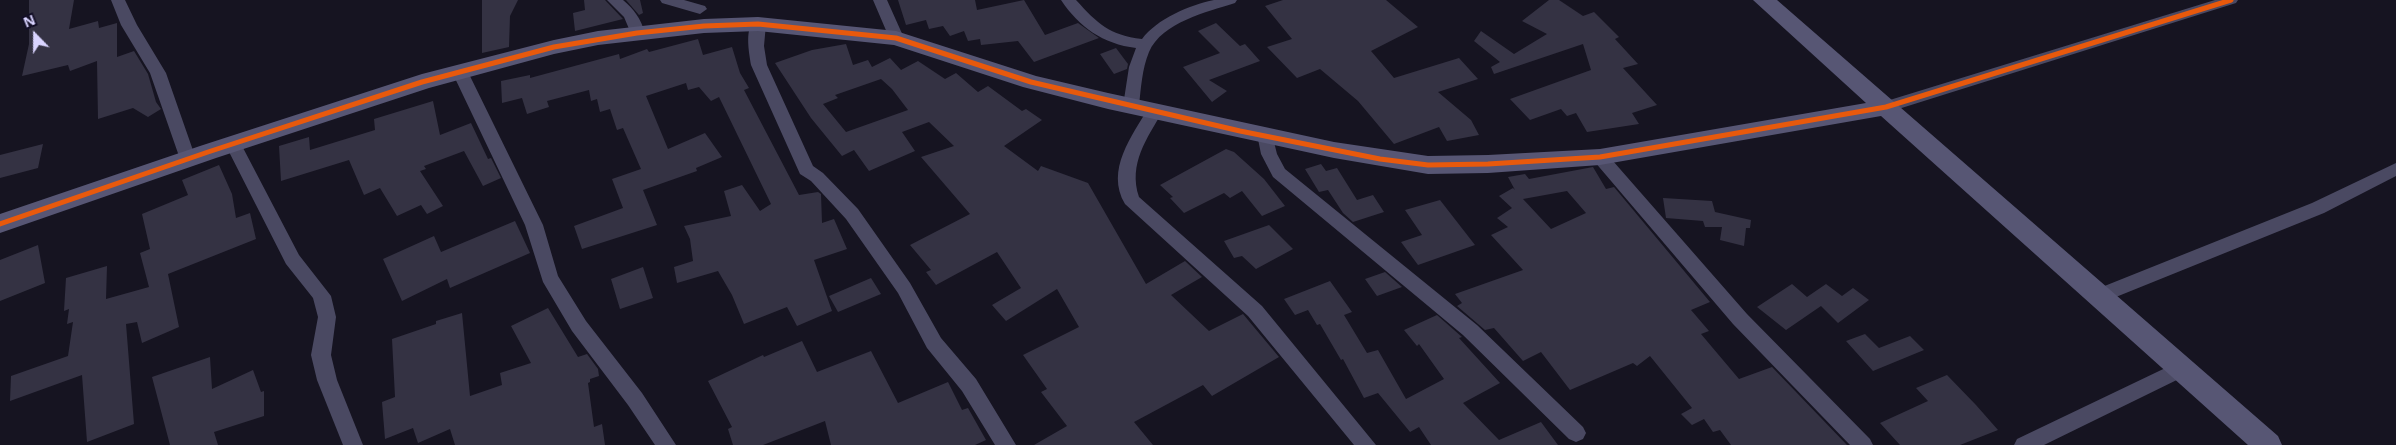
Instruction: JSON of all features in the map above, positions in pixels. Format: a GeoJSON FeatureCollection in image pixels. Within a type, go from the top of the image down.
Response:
{"type":"FeatureCollection","features":[{"type":"Feature","properties":{"kind":"street"},"geometry":{"type":"LineString","coordinates":[[118,0],[129,25],[158,72],[188,159]]}},
{"type":"Feature","properties":{"kind":"street"},"geometry":{"type":"LineString","coordinates":[[614,0],[629,11],[634,18],[637,33]]}},
{"type":"Feature","properties":{"kind":"street"},"geometry":{"type":"LineString","coordinates":[[667,0],[700,12],[758,24],[896,38],[1031,82],[1155,112],[1380,159],[1428,165],[1488,164],[1600,157],[1886,107],[2231,0]]}},
{"type":"Feature","properties":{"kind":"street"},"geometry":{"type":"LineString","coordinates":[[880,0],[896,38]]}},
{"type":"Feature","properties":{"kind":"street"},"geometry":{"type":"LineString","coordinates":[[1068,0],[1102,35],[1123,42],[1145,44]]}},
{"type":"Feature","properties":{"kind":"street"},"geometry":{"type":"LineString","coordinates":[[1131,106],[1137,65],[1145,44],[1160,30],[1182,17],[1230,0]]}},
{"type":"Feature","properties":{"kind":"street"},"geometry":{"type":"LineString","coordinates":[[1764,0],[2268,445]]}},
{"type":"Feature","properties":{"kind":"street"},"geometry":{"type":"LineString","coordinates":[[0,224],[188,159],[422,82],[554,47],[637,33],[700,12]]}},
{"type":"Feature","properties":{"kind":"street"},"geometry":{"type":"LineString","coordinates":[[758,24],[756,46],[759,65],[806,170],[817,176],[852,214],[904,288],[934,343],[947,356],[1006,445]]}},
{"type":"Feature","properties":{"kind":"street"},"geometry":{"type":"LineString","coordinates":[[460,72],[534,225],[549,277],[580,326],[635,399],[666,445]]}},
{"type":"Feature","properties":{"kind":"street"},"geometry":{"type":"LineString","coordinates":[[1155,112],[1136,141],[1125,170],[1124,178],[1131,200],[1255,311],[1366,445]]}},
{"type":"Feature","properties":{"kind":"street"},"geometry":{"type":"LineString","coordinates":[[1265,134],[1269,154],[1279,173],[1470,330],[1576,434]]}},
{"type":"Feature","properties":{"kind":"street"},"geometry":{"type":"LineString","coordinates":[[233,144],[292,259],[322,296],[328,317],[321,355],[327,380],[353,445]]}},
{"type":"Feature","properties":{"kind":"street"},"geometry":{"type":"LineString","coordinates":[[1600,157],[1740,319],[1863,445]]}},
{"type":"Feature","properties":{"kind":"street"},"geometry":{"type":"LineString","coordinates":[[2099,296],[2318,208],[2396,169]]}},
{"type":"Feature","properties":{"kind":"street"},"geometry":{"type":"LineString","coordinates":[[2024,445],[2180,368]]}},
{"type":"Feature","properties":{"kind":"building"},"geometry":{"type":"Polygon","coordinates":[[[29,0],[74,0],[69,29],[98,21],[99,28],[117,23],[117,57],[134,51],[148,74],[156,102],[161,109],[148,117],[133,108],[98,119],[97,61],[70,71],[68,65],[22,76],[29,44],[29,0]]]}},
{"type":"Feature","properties":{"kind":"building"},"geometry":{"type":"Polygon","coordinates":[[[482,0],[518,0],[510,16],[509,47],[482,53],[482,0]]]}},
{"type":"Feature","properties":{"kind":"building"},"geometry":{"type":"Polygon","coordinates":[[[584,0],[605,0],[623,19],[575,31],[573,13],[585,10],[584,0]]]}},
{"type":"Feature","properties":{"kind":"building"},"geometry":{"type":"Polygon","coordinates":[[[626,0],[640,0],[643,13],[639,15],[626,0]]]}},
{"type":"Feature","properties":{"kind":"building"},"geometry":{"type":"Polygon","coordinates":[[[898,0],[975,0],[977,10],[1024,0],[1045,35],[1078,23],[1099,38],[1034,62],[1018,41],[981,45],[980,39],[968,41],[964,31],[950,36],[943,26],[929,29],[926,20],[906,25],[898,0]]]}},
{"type":"Feature","properties":{"kind":"building"},"geometry":{"type":"Polygon","coordinates":[[[1283,0],[1386,0],[1418,27],[1371,51],[1394,78],[1459,58],[1478,79],[1438,92],[1471,120],[1479,135],[1447,141],[1439,127],[1394,144],[1358,101],[1320,69],[1297,78],[1267,47],[1292,39],[1265,6],[1283,0]]]}},
{"type":"Feature","properties":{"kind":"building"},"geometry":{"type":"Polygon","coordinates":[[[1549,0],[1559,0],[1583,16],[1594,12],[1619,37],[1615,39],[1638,64],[1623,68],[1657,105],[1632,113],[1639,124],[1587,132],[1576,113],[1567,116],[1561,109],[1530,120],[1510,99],[1591,70],[1583,44],[1494,74],[1491,67],[1500,62],[1474,41],[1481,31],[1514,54],[1547,34],[1522,21],[1549,0]]]}},
{"type":"Feature","properties":{"kind":"building"},"geometry":{"type":"Polygon","coordinates":[[[1216,23],[1240,46],[1245,44],[1260,61],[1209,80],[1227,91],[1212,102],[1183,67],[1220,53],[1198,31],[1216,23]]]}},
{"type":"Feature","properties":{"kind":"building"},"geometry":{"type":"Polygon","coordinates":[[[698,39],[703,55],[732,47],[740,73],[749,88],[744,90],[799,195],[818,192],[821,194],[822,223],[834,219],[847,249],[814,260],[832,311],[797,326],[787,307],[744,324],[732,295],[718,271],[677,283],[674,267],[693,261],[690,239],[684,226],[731,216],[724,191],[742,185],[760,211],[771,204],[719,97],[711,101],[699,87],[688,90],[686,83],[646,96],[668,149],[705,133],[722,157],[696,168],[697,171],[643,190],[657,225],[582,249],[574,226],[623,208],[612,179],[641,169],[623,128],[617,130],[610,109],[600,112],[597,99],[591,101],[589,90],[547,101],[549,107],[527,114],[522,98],[502,103],[501,81],[530,75],[530,78],[619,54],[620,59],[647,49],[649,52],[698,39]]]}},
{"type":"Feature","properties":{"kind":"building"},"geometry":{"type":"Polygon","coordinates":[[[846,44],[853,65],[868,60],[872,67],[890,58],[901,70],[918,61],[945,79],[956,73],[978,92],[988,86],[1022,111],[1026,109],[1042,120],[1004,146],[1038,171],[1041,166],[1088,183],[1146,284],[1185,261],[1202,277],[1171,295],[1209,331],[1243,314],[1279,357],[1212,396],[1203,385],[1134,422],[1153,445],[1034,445],[1067,426],[1041,392],[1047,389],[1023,355],[1079,327],[1057,289],[1006,321],[992,305],[1021,288],[997,252],[936,285],[926,272],[931,270],[910,245],[970,214],[921,157],[954,146],[929,122],[902,132],[915,151],[869,171],[854,150],[842,156],[811,118],[775,63],[812,50],[846,44]],[[881,79],[835,95],[838,98],[823,104],[846,132],[908,110],[892,89],[881,79]]]}},
{"type":"Feature","properties":{"kind":"building"},"geometry":{"type":"Polygon","coordinates":[[[1116,48],[1128,64],[1127,69],[1114,74],[1100,54],[1116,48]]]}},
{"type":"Feature","properties":{"kind":"building"},"geometry":{"type":"Polygon","coordinates":[[[433,101],[440,135],[471,123],[488,159],[491,158],[501,178],[483,186],[464,151],[424,166],[426,169],[420,171],[443,206],[427,214],[421,205],[397,216],[380,188],[364,195],[349,160],[281,181],[279,146],[309,137],[310,150],[375,130],[374,119],[433,101]]]}},
{"type":"Feature","properties":{"kind":"building"},"geometry":{"type":"Polygon","coordinates":[[[43,144],[38,168],[0,178],[0,155],[43,144]]]}},
{"type":"Feature","properties":{"kind":"building"},"geometry":{"type":"Polygon","coordinates":[[[1226,149],[1234,152],[1264,179],[1285,206],[1262,216],[1242,191],[1230,198],[1224,193],[1184,213],[1170,198],[1173,197],[1160,185],[1226,149]]]}},
{"type":"Feature","properties":{"kind":"building"},"geometry":{"type":"Polygon","coordinates":[[[1321,164],[1326,171],[1337,168],[1357,200],[1373,195],[1384,212],[1353,222],[1343,213],[1328,190],[1319,192],[1305,169],[1321,164]]]}},
{"type":"Feature","properties":{"kind":"building"},"geometry":{"type":"Polygon","coordinates":[[[219,165],[232,194],[236,218],[250,213],[256,239],[168,274],[179,327],[142,343],[137,322],[126,324],[134,424],[87,442],[82,375],[10,401],[11,376],[68,356],[73,322],[67,324],[69,309],[64,311],[66,278],[107,266],[106,299],[149,287],[140,253],[150,249],[142,214],[188,195],[182,180],[219,165]]]}},
{"type":"Feature","properties":{"kind":"building"},"geometry":{"type":"Polygon","coordinates":[[[1593,167],[1606,189],[1614,187],[1710,302],[1691,310],[1709,331],[1701,334],[1739,379],[1772,367],[1847,445],[1731,445],[1720,430],[1713,432],[1704,419],[1692,425],[1681,414],[1692,408],[1650,356],[1637,366],[1633,363],[1570,390],[1541,352],[1523,361],[1494,328],[1485,330],[1457,306],[1462,303],[1455,294],[1523,270],[1491,235],[1508,227],[1497,218],[1512,208],[1499,196],[1513,188],[1515,190],[1508,177],[1525,174],[1529,179],[1593,167]],[[1567,191],[1523,199],[1551,229],[1586,213],[1567,191]]]}},
{"type":"Feature","properties":{"kind":"building"},"geometry":{"type":"Polygon","coordinates":[[[1663,198],[1712,201],[1715,212],[1751,220],[1750,228],[1746,228],[1744,246],[1720,240],[1722,227],[1705,227],[1703,221],[1666,218],[1663,198]]]}},
{"type":"Feature","properties":{"kind":"building"},"geometry":{"type":"Polygon","coordinates":[[[1440,200],[1475,245],[1418,265],[1401,242],[1422,235],[1405,210],[1440,200]]]}},
{"type":"Feature","properties":{"kind":"building"},"geometry":{"type":"Polygon","coordinates":[[[515,221],[530,253],[450,288],[447,279],[402,301],[383,259],[434,236],[441,252],[515,221]]]}},
{"type":"Feature","properties":{"kind":"building"},"geometry":{"type":"Polygon","coordinates":[[[1269,225],[1293,249],[1256,269],[1242,256],[1234,258],[1224,241],[1269,225]]]}},
{"type":"Feature","properties":{"kind":"building"},"geometry":{"type":"Polygon","coordinates":[[[38,245],[45,283],[0,301],[0,260],[38,245]]]}},
{"type":"Feature","properties":{"kind":"building"},"geometry":{"type":"Polygon","coordinates":[[[643,267],[653,298],[620,309],[611,279],[643,267]]]}},
{"type":"Feature","properties":{"kind":"building"},"geometry":{"type":"Polygon","coordinates":[[[1385,272],[1402,287],[1377,296],[1365,279],[1385,272]]]}},
{"type":"Feature","properties":{"kind":"building"},"geometry":{"type":"Polygon","coordinates":[[[871,278],[881,294],[838,312],[829,296],[871,278]]]}},
{"type":"Feature","properties":{"kind":"building"},"geometry":{"type":"Polygon","coordinates":[[[1330,281],[1352,312],[1344,315],[1367,353],[1378,350],[1406,399],[1444,379],[1419,344],[1417,346],[1404,330],[1437,315],[1462,337],[1459,338],[1500,383],[1463,403],[1499,440],[1541,422],[1558,445],[1431,445],[1419,427],[1410,432],[1378,393],[1364,398],[1343,359],[1341,360],[1320,324],[1317,325],[1308,310],[1295,315],[1284,299],[1330,281]]]}},
{"type":"Feature","properties":{"kind":"building"},"geometry":{"type":"Polygon","coordinates":[[[1792,284],[1807,297],[1826,284],[1842,296],[1853,288],[1869,300],[1838,323],[1821,306],[1786,330],[1757,307],[1792,284]]]}},
{"type":"Feature","properties":{"kind":"building"},"geometry":{"type":"Polygon","coordinates":[[[548,308],[578,357],[587,354],[598,369],[599,376],[590,379],[588,383],[594,427],[602,424],[605,445],[455,445],[450,429],[418,443],[413,428],[385,439],[382,402],[395,397],[392,339],[436,324],[436,321],[462,313],[470,396],[502,385],[500,373],[531,363],[511,326],[548,308]]]}},
{"type":"Feature","properties":{"kind":"building"},"geometry":{"type":"Polygon","coordinates":[[[1865,334],[1879,348],[1910,336],[1924,350],[1873,371],[1846,341],[1865,334]]]}},
{"type":"Feature","properties":{"kind":"building"},"geometry":{"type":"Polygon","coordinates":[[[802,341],[817,372],[871,351],[898,403],[948,382],[962,410],[968,408],[986,440],[975,445],[831,445],[825,421],[763,445],[733,445],[728,429],[732,427],[708,381],[763,355],[764,357],[802,341]]]}},
{"type":"Feature","properties":{"kind":"building"},"geometry":{"type":"Polygon","coordinates":[[[210,357],[212,389],[253,370],[261,392],[264,391],[264,416],[214,432],[218,445],[170,445],[152,377],[210,357]]]}},
{"type":"Feature","properties":{"kind":"building"},"geometry":{"type":"Polygon","coordinates":[[[1947,375],[1998,430],[1960,445],[1900,445],[1880,423],[1928,401],[1916,388],[1947,375]]]}},
{"type":"Feature","properties":{"kind":"cycle path"},"geometry":{"type":"LineString","coordinates":[[0,224],[208,152],[422,82],[554,47],[637,33],[704,26],[758,24],[896,38],[1031,82],[1240,131],[1380,159],[1428,165],[1488,164],[1600,157],[1886,107],[2231,0]]}}]}
